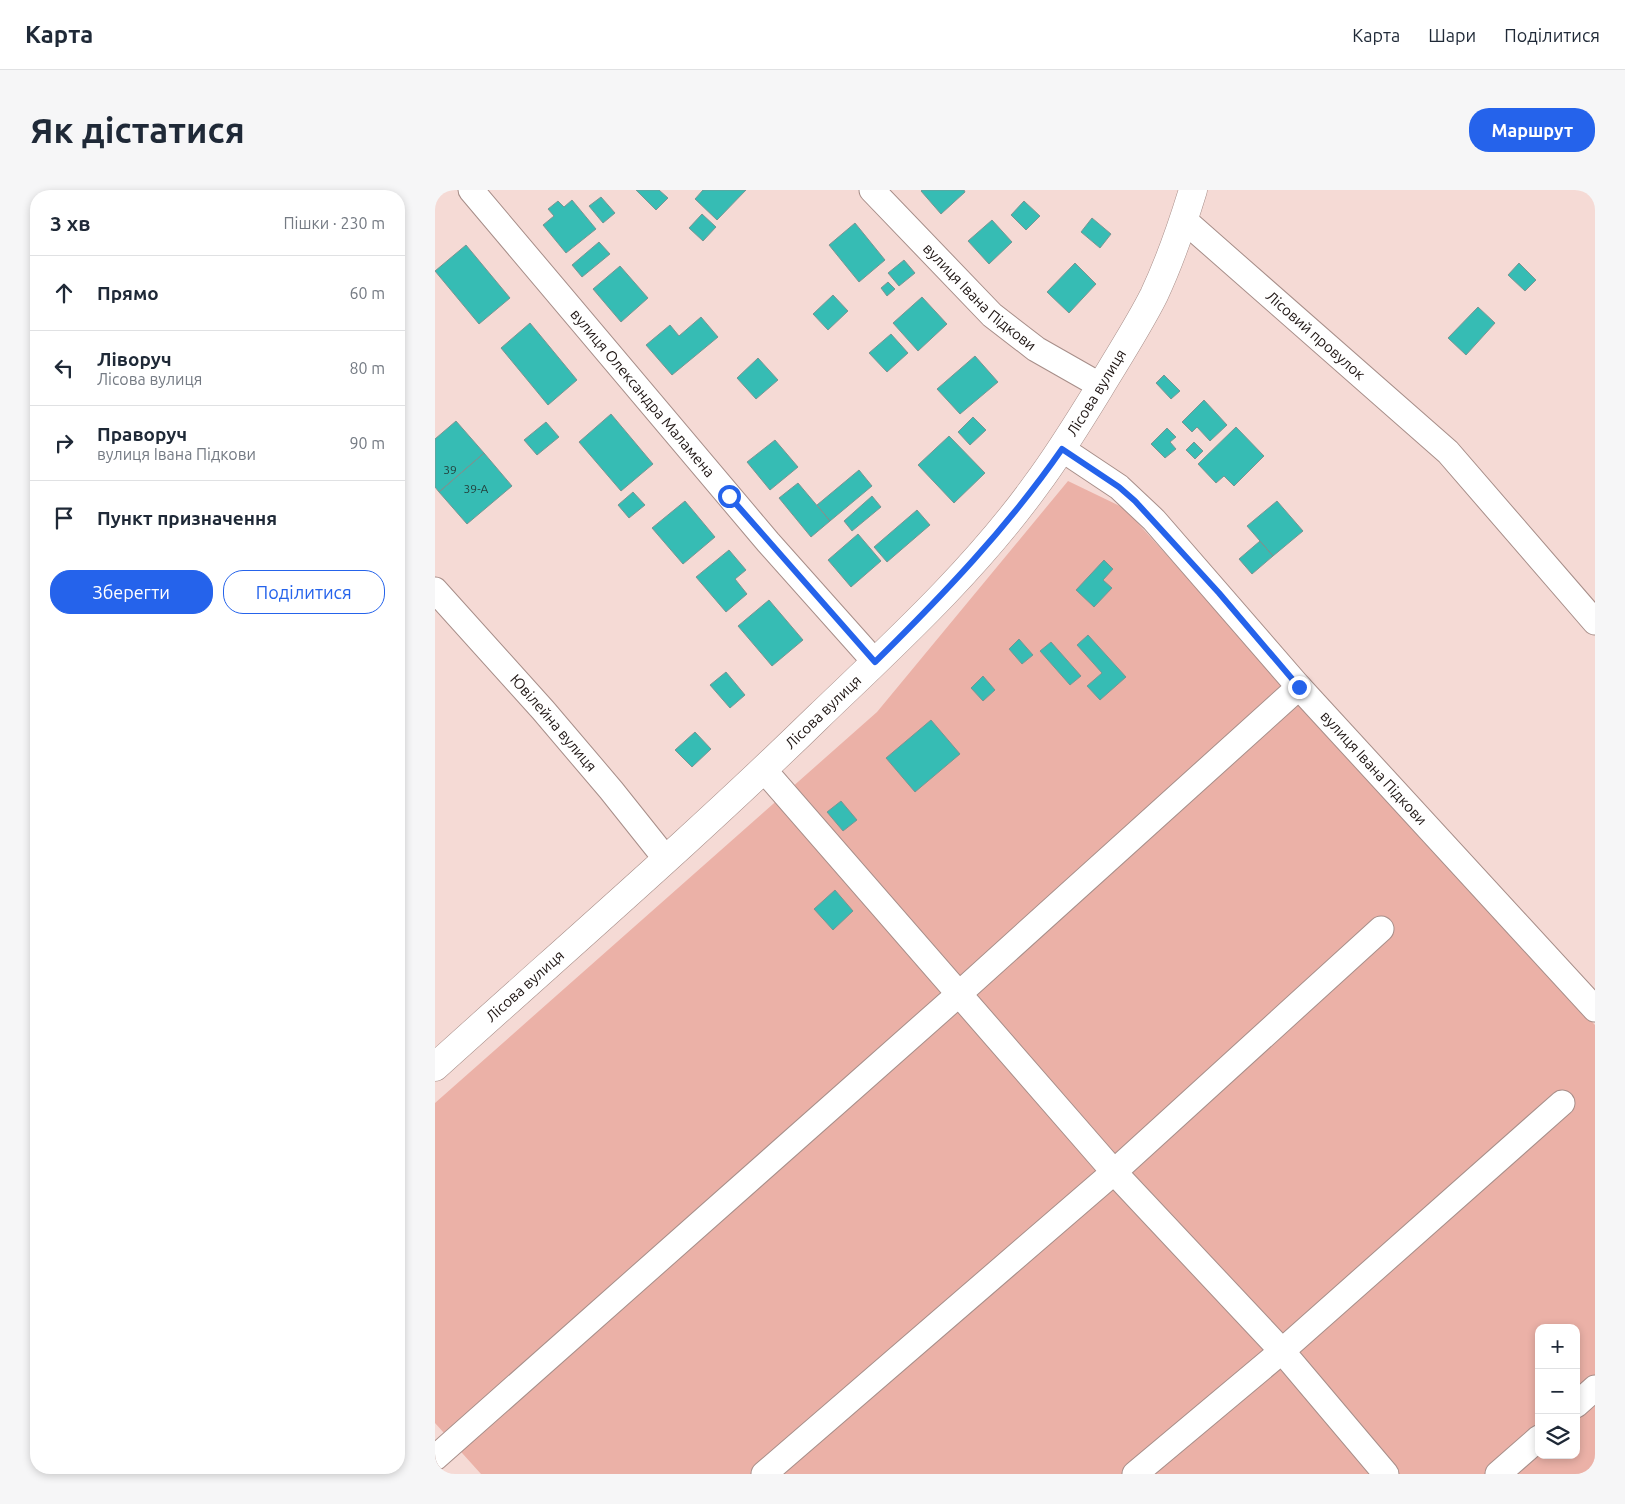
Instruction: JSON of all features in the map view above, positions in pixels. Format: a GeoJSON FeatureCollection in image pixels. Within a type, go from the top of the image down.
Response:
{"type":"FeatureCollection","features":[{"type":"Feature","properties":{"kind":"main road","name":"Лісова вулиця"},"geometry":{"type":"LineString","coordinates":[[435,1067],[764,770],[957,580],[1035,487],[1062,449],[1101,386],[1153,298],[1170,259],[1193,190]]}},
{"type":"Feature","properties":{"kind":"street","name":"вулиця Олександра Маламена"},"geometry":{"type":"LineString","coordinates":[[471,190],[768,542],[875,662]]}},
{"type":"Feature","properties":{"kind":"street","name":"вулиця Івана Підкови"},"geometry":{"type":"LineString","coordinates":[[872,190],[992,315],[1036,349],[1101,386]]}},
{"type":"Feature","properties":{"kind":"street","name":"Лісовий провулок"},"geometry":{"type":"LineString","coordinates":[[1184,220],[1448,452],[1595,622]]}},
{"type":"Feature","properties":{"kind":"street","name":"вулиця Івана Підкови"},"geometry":{"type":"LineString","coordinates":[[1062,449],[1119,487],[1135,501],[1213,586],[1299,687],[1595,1008]]}},
{"type":"Feature","properties":{"kind":"street","name":"Ювілейна вулиця"},"geometry":{"type":"LineString","coordinates":[[435,590],[543,710],[611,790],[666,859]]}},
{"type":"Feature","properties":{"kind":"street"},"geometry":{"type":"LineString","coordinates":[[435,1458],[960,993],[1299,687]]}},
{"type":"Feature","properties":{"kind":"street"},"geometry":{"type":"LineString","coordinates":[[764,770],[1114,1172],[1282,1351],[1386,1474]]}},
{"type":"Feature","properties":{"kind":"street"},"geometry":{"type":"LineString","coordinates":[[764,1474],[1114,1172],[1381,929]]}},
{"type":"Feature","properties":{"kind":"street"},"geometry":{"type":"LineString","coordinates":[[1135,1474],[1282,1351],[1561,1103]]}},
{"type":"Feature","properties":{"kind":"street"},"geometry":{"type":"LineString","coordinates":[[1580,1401],[1595,1388]]}},
{"type":"Feature","properties":{"kind":"street"},"geometry":{"type":"LineString","coordinates":[[1498,1474],[1535,1442]]}},
{"type":"Feature","properties":{"kind":"shaded area"},"geometry":{"type":"Polygon","coordinates":[[[1068,481],[1124,508],[1595,1025],[1595,1474],[481,1474],[435,1423],[435,1103],[877,712],[1068,481]]]}},
{"type":"Feature","properties":{"kind":"building"},"geometry":{"type":"Polygon","coordinates":[[[636,190],[659,190],[668,198],[656,210],[636,190]]]}},
{"type":"Feature","properties":{"kind":"building"},"geometry":{"type":"Polygon","coordinates":[[[703,190],[746,190],[717,220],[695,199],[703,190]]]}},
{"type":"Feature","properties":{"kind":"building"},"geometry":{"type":"Polygon","coordinates":[[[922,190],[964,190],[965,192],[941,214],[922,190]]]}},
{"type":"Feature","properties":{"kind":"building"},"geometry":{"type":"Polygon","coordinates":[[[601,197],[615,213],[603,223],[589,206],[601,197]]]}},
{"type":"Feature","properties":{"kind":"building"},"geometry":{"type":"Polygon","coordinates":[[[572,200],[596,229],[566,253],[543,225],[554,216],[548,209],[558,201],[564,207],[572,200]]]}},
{"type":"Feature","properties":{"kind":"building"},"geometry":{"type":"Polygon","coordinates":[[[1024,201],[1040,216],[1026,230],[1011,215],[1024,201]]]}},
{"type":"Feature","properties":{"kind":"building"},"geometry":{"type":"Polygon","coordinates":[[[702,214],[716,227],[703,241],[689,228],[702,214]]]}},
{"type":"Feature","properties":{"kind":"building"},"geometry":{"type":"Polygon","coordinates":[[[1092,218],[1111,234],[1100,248],[1081,232],[1092,218]]]}},
{"type":"Feature","properties":{"kind":"building"},"geometry":{"type":"Polygon","coordinates":[[[992,220],[1012,242],[989,264],[968,241],[992,220]]]}},
{"type":"Feature","properties":{"kind":"building"},"geometry":{"type":"Polygon","coordinates":[[[855,223],[885,260],[859,282],[829,245],[855,223]]]}},
{"type":"Feature","properties":{"kind":"building"},"geometry":{"type":"Polygon","coordinates":[[[599,242],[610,254],[582,277],[572,265],[599,242]]]}},
{"type":"Feature","properties":{"kind":"building"},"geometry":{"type":"Polygon","coordinates":[[[466,245],[510,298],[479,324],[435,271],[466,245]]]}},
{"type":"Feature","properties":{"kind":"building"},"geometry":{"type":"Polygon","coordinates":[[[904,260],[915,273],[899,286],[888,273],[904,260]]]}},
{"type":"Feature","properties":{"kind":"building"},"geometry":{"type":"Polygon","coordinates":[[[1075,263],[1096,284],[1069,313],[1047,292],[1075,263]]]}},
{"type":"Feature","properties":{"kind":"building"},"geometry":{"type":"Polygon","coordinates":[[[1519,263],[1536,280],[1525,291],[1508,275],[1519,263]]]}},
{"type":"Feature","properties":{"kind":"building"},"geometry":{"type":"Polygon","coordinates":[[[620,266],[648,298],[621,322],[593,289],[620,266]]]}},
{"type":"Feature","properties":{"kind":"building"},"geometry":{"type":"Polygon","coordinates":[[[888,282],[895,289],[887,296],[881,288],[888,282]]]}},
{"type":"Feature","properties":{"kind":"building"},"geometry":{"type":"Polygon","coordinates":[[[833,295],[848,311],[828,330],[813,314],[833,295]]]}},
{"type":"Feature","properties":{"kind":"building"},"geometry":{"type":"Polygon","coordinates":[[[922,297],[947,324],[918,351],[893,323],[922,297]]]}},
{"type":"Feature","properties":{"kind":"building"},"geometry":{"type":"Polygon","coordinates":[[[1478,307],[1495,323],[1466,355],[1448,338],[1478,307]]]}},
{"type":"Feature","properties":{"kind":"building"},"geometry":{"type":"Polygon","coordinates":[[[701,317],[718,337],[672,375],[646,345],[670,325],[679,336],[701,317]]]}},
{"type":"Feature","properties":{"kind":"building"},"geometry":{"type":"Polygon","coordinates":[[[530,323],[577,380],[548,405],[501,348],[530,323]]]}},
{"type":"Feature","properties":{"kind":"building"},"geometry":{"type":"Polygon","coordinates":[[[891,334],[908,353],[887,372],[869,353],[891,334]]]}},
{"type":"Feature","properties":{"kind":"building"},"geometry":{"type":"Polygon","coordinates":[[[975,356],[998,382],[960,414],[937,389],[975,356]]]}},
{"type":"Feature","properties":{"kind":"building"},"geometry":{"type":"Polygon","coordinates":[[[758,358],[778,380],[756,399],[737,378],[758,358]]]}},
{"type":"Feature","properties":{"kind":"building"},"geometry":{"type":"Polygon","coordinates":[[[1164,375],[1180,391],[1171,399],[1156,383],[1164,375]]]}},
{"type":"Feature","properties":{"kind":"building"},"geometry":{"type":"Polygon","coordinates":[[[1204,400],[1227,425],[1210,441],[1197,427],[1192,432],[1182,422],[1204,400]]]}},
{"type":"Feature","properties":{"kind":"building"},"geometry":{"type":"Polygon","coordinates":[[[611,414],[653,464],[621,491],[579,442],[611,414]]]}},
{"type":"Feature","properties":{"kind":"building"},"geometry":{"type":"Polygon","coordinates":[[[973,417],[986,430],[970,445],[958,432],[973,417]]]}},
{"type":"Feature","properties":{"kind":"building"},"geometry":{"type":"Polygon","coordinates":[[[456,421],[484,453],[439,492],[435,487],[435,439],[456,421]]]}},
{"type":"Feature","properties":{"kind":"building"},"geometry":{"type":"Polygon","coordinates":[[[546,422],[559,437],[537,455],[524,440],[546,422]]]}},
{"type":"Feature","properties":{"kind":"building"},"geometry":{"type":"Polygon","coordinates":[[[1236,427],[1264,456],[1234,486],[1224,476],[1216,483],[1198,464],[1236,427]]]}},
{"type":"Feature","properties":{"kind":"building"},"geometry":{"type":"Polygon","coordinates":[[[1167,428],[1176,437],[1170,442],[1176,449],[1165,458],[1151,444],[1167,428]]]}},
{"type":"Feature","properties":{"kind":"building"},"geometry":{"type":"Polygon","coordinates":[[[949,436],[985,473],[954,503],[918,465],[949,436]]]}},
{"type":"Feature","properties":{"kind":"building"},"geometry":{"type":"Polygon","coordinates":[[[775,440],[798,467],[770,490],[747,462],[775,440]]]}},
{"type":"Feature","properties":{"kind":"building"},"geometry":{"type":"Polygon","coordinates":[[[1194,442],[1203,451],[1195,459],[1186,450],[1194,442]]]}},
{"type":"Feature","properties":{"kind":"building"},"geometry":{"type":"Polygon","coordinates":[[[484,453],[512,486],[467,524],[439,492],[484,453]]]}},
{"type":"Feature","properties":{"kind":"building"},"geometry":{"type":"Polygon","coordinates":[[[859,470],[872,486],[830,521],[817,505],[859,470]]]}},
{"type":"Feature","properties":{"kind":"building"},"geometry":{"type":"Polygon","coordinates":[[[798,483],[830,521],[811,537],[779,498],[798,483]]]}},
{"type":"Feature","properties":{"kind":"building"},"geometry":{"type":"Polygon","coordinates":[[[633,492],[645,505],[629,518],[618,505],[633,492]]]}},
{"type":"Feature","properties":{"kind":"building"},"geometry":{"type":"Polygon","coordinates":[[[872,496],[881,507],[852,531],[844,521],[872,496]]]}},
{"type":"Feature","properties":{"kind":"building"},"geometry":{"type":"Polygon","coordinates":[[[685,501],[715,537],[683,564],[652,528],[685,501]]]}},
{"type":"Feature","properties":{"kind":"building"},"geometry":{"type":"Polygon","coordinates":[[[1277,501],[1303,531],[1273,556],[1247,526],[1277,501]]]}},
{"type":"Feature","properties":{"kind":"building"},"geometry":{"type":"Polygon","coordinates":[[[917,510],[930,525],[887,562],[874,547],[917,510]]]}},
{"type":"Feature","properties":{"kind":"building"},"geometry":{"type":"Polygon","coordinates":[[[858,534],[881,561],[851,587],[828,560],[858,534]]]}},
{"type":"Feature","properties":{"kind":"building"},"geometry":{"type":"Polygon","coordinates":[[[1260,541],[1273,556],[1252,574],[1239,559],[1260,541]]]}},
{"type":"Feature","properties":{"kind":"building"},"geometry":{"type":"Polygon","coordinates":[[[729,550],[746,570],[735,579],[747,594],[726,612],[696,577],[729,550]]]}},
{"type":"Feature","properties":{"kind":"building"},"geometry":{"type":"Polygon","coordinates":[[[1104,560],[1113,569],[1103,580],[1112,588],[1094,607],[1076,590],[1104,560]]]}},
{"type":"Feature","properties":{"kind":"building"},"geometry":{"type":"Polygon","coordinates":[[[769,600],[803,640],[772,666],[738,626],[769,600]]]}},
{"type":"Feature","properties":{"kind":"building"},"geometry":{"type":"Polygon","coordinates":[[[1088,635],[1126,677],[1100,700],[1087,686],[1102,673],[1077,645],[1088,635]]]}},
{"type":"Feature","properties":{"kind":"building"},"geometry":{"type":"Polygon","coordinates":[[[1019,639],[1033,655],[1022,664],[1009,649],[1019,639]]]}},
{"type":"Feature","properties":{"kind":"building"},"geometry":{"type":"Polygon","coordinates":[[[1051,642],[1081,676],[1070,685],[1040,651],[1051,642]]]}},
{"type":"Feature","properties":{"kind":"building"},"geometry":{"type":"Polygon","coordinates":[[[726,672],[745,695],[730,708],[710,685],[726,672]]]}},
{"type":"Feature","properties":{"kind":"building"},"geometry":{"type":"Polygon","coordinates":[[[983,676],[995,690],[983,701],[971,688],[983,676]]]}},
{"type":"Feature","properties":{"kind":"building"},"geometry":{"type":"Polygon","coordinates":[[[931,720],[960,754],[915,792],[886,758],[931,720]]]}},
{"type":"Feature","properties":{"kind":"building"},"geometry":{"type":"Polygon","coordinates":[[[695,732],[711,749],[692,767],[675,750],[695,732]]]}},
{"type":"Feature","properties":{"kind":"building"},"geometry":{"type":"Polygon","coordinates":[[[841,801],[857,820],[843,831],[827,812],[841,801]]]}},
{"type":"Feature","properties":{"kind":"building"},"geometry":{"type":"Polygon","coordinates":[[[835,890],[853,911],[833,930],[814,909],[835,890]]]}},
{"type":"Feature","properties":{"kind":"route"},"geometry":{"type":"LineString","coordinates":[[729,496],[875,662],[957,580],[1035,487],[1062,449],[1119,487],[1135,501],[1219,593],[1299,687]]}}]}
